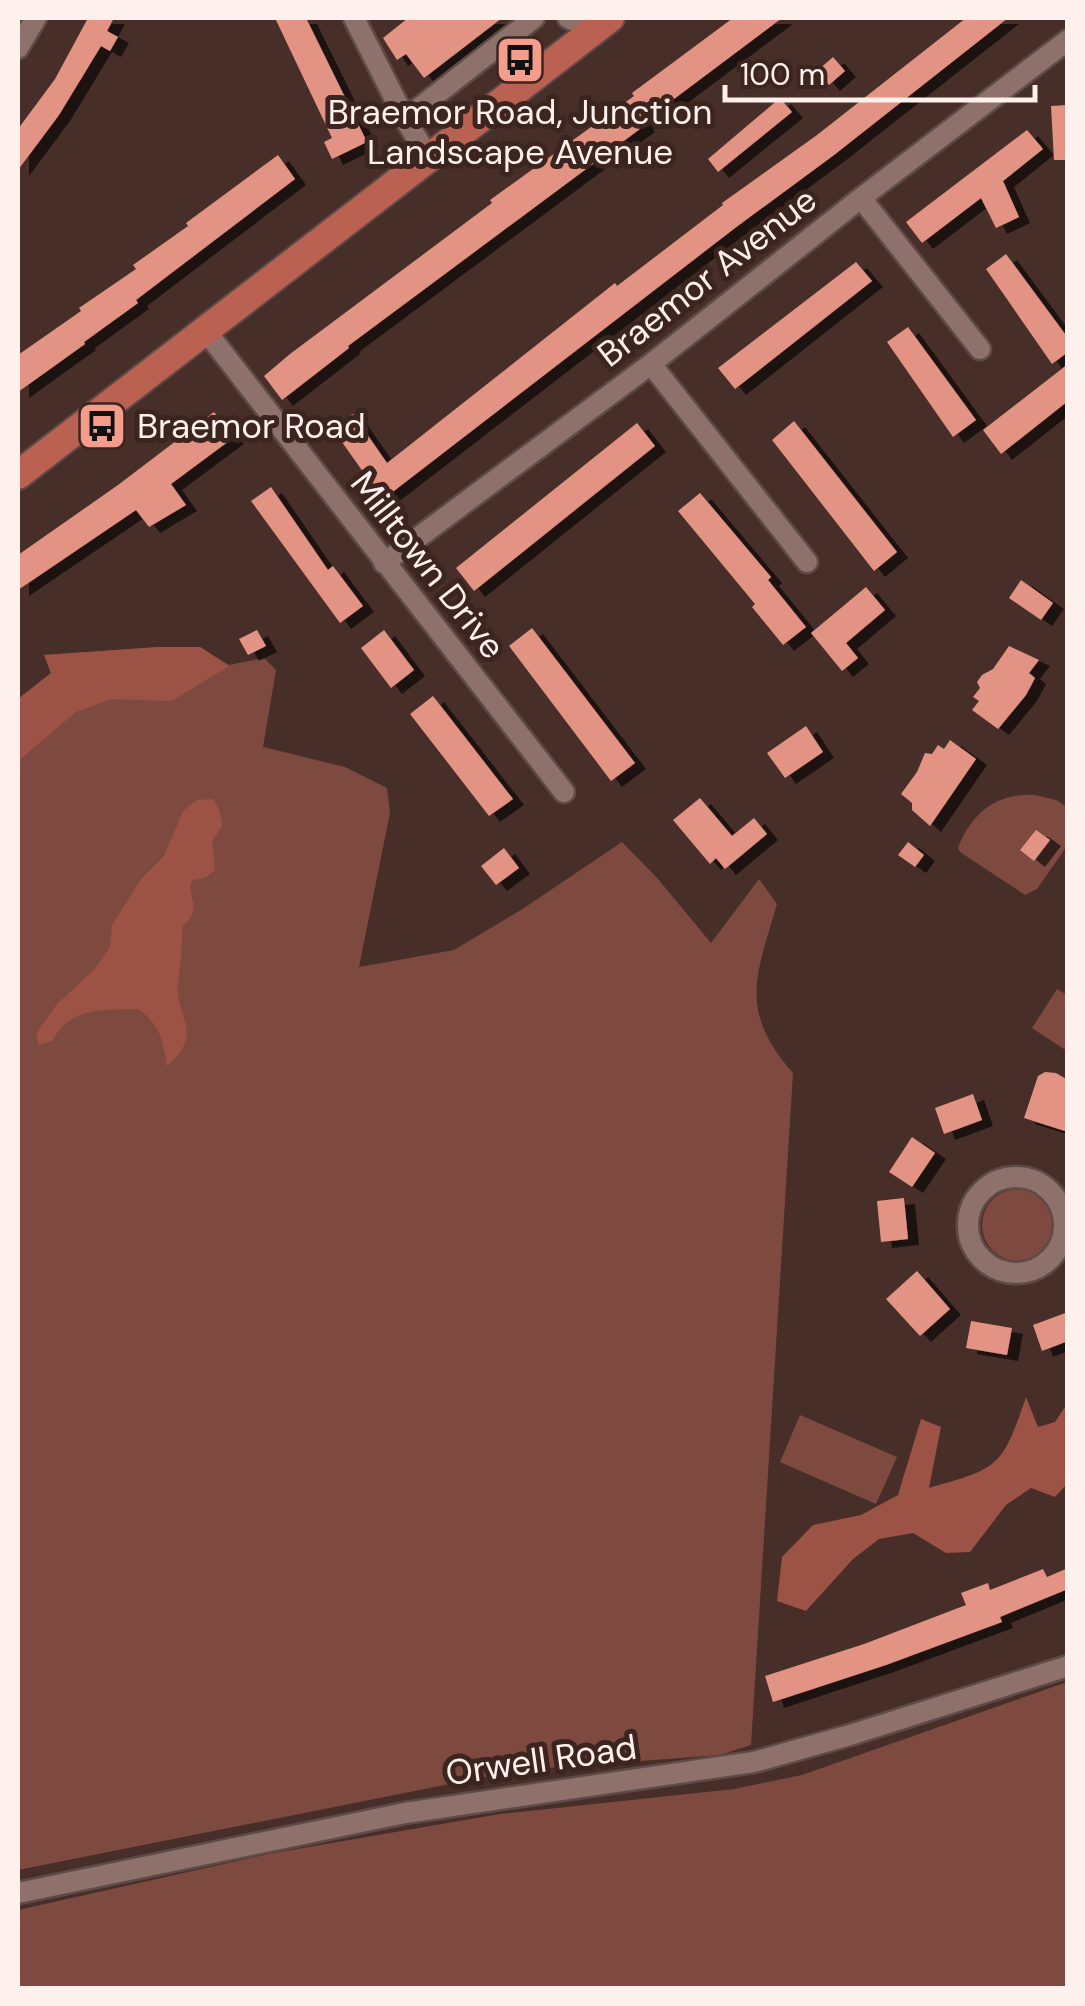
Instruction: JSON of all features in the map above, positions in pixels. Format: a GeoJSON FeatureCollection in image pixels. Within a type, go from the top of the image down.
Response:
{"type":"FeatureCollection","features":[{"type":"Feature","properties":{"kind":"main road"},"geometry":{"type":"LineString","coordinates":[[18,475],[602,24]]}},
{"type":"Feature","properties":{"kind":"street"},"geometry":{"type":"LineString","coordinates":[[18,48],[36,18]]}},
{"type":"Feature","properties":{"kind":"street"},"geometry":{"type":"LineString","coordinates":[[354,18],[404,119],[429,158]]}},
{"type":"Feature","properties":{"kind":"street"},"geometry":{"type":"LineString","coordinates":[[404,119],[534,18]]}},
{"type":"Feature","properties":{"kind":"street"},"geometry":{"type":"LineString","coordinates":[[568,18],[602,24]]}},
{"type":"Feature","properties":{"kind":"street","name":"Braemor Avenue"},"geometry":{"type":"LineString","coordinates":[[384,562],[651,364],[1068,40]]}},
{"type":"Feature","properties":{"kind":"street"},"geometry":{"type":"LineString","coordinates":[[860,198],[980,349]]}},
{"type":"Feature","properties":{"kind":"street","name":"Milltown Drive"},"geometry":{"type":"LineString","coordinates":[[206,330],[564,792]]}},
{"type":"Feature","properties":{"kind":"street"},"geometry":{"type":"LineString","coordinates":[[651,364],[807,562]]}},
{"type":"Feature","properties":{"kind":"street"},"geometry":{"type":"LineString","coordinates":[[1007,1178],[1038,1182],[1059,1204],[1064,1219],[1062,1252],[1034,1270],[1018,1274],[987,1264],[969,1237],[968,1221],[980,1192],[1007,1178]]}},
{"type":"Feature","properties":{"kind":"street","name":"Orwell Road"},"geometry":{"type":"LineString","coordinates":[[18,1893],[405,1814],[754,1762],[1068,1666]]}},
{"type":"Feature","properties":{"kind":"shaded area"},"geometry":{"type":"Polygon","coordinates":[[[200,647],[229,665],[264,658],[276,670],[263,747],[345,767],[387,788],[390,813],[359,967],[454,950],[622,842],[711,943],[759,879],[777,904],[756,992],[764,1030],[793,1073],[751,1745],[720,1755],[520,1770],[18,1870],[18,699],[51,673],[44,655],[200,647]]]}},
{"type":"Feature","properties":{"kind":"shaded area"},"geometry":{"type":"Polygon","coordinates":[[[200,647],[229,666],[172,701],[111,699],[76,712],[18,761],[18,699],[51,673],[44,655],[200,647]]]}},
{"type":"Feature","properties":{"kind":"shaded area"},"geometry":{"type":"Polygon","coordinates":[[[1035,795],[1067,807],[1067,846],[1037,889],[1025,895],[958,848],[971,824],[988,807],[1009,797],[1035,795]]]}},
{"type":"Feature","properties":{"kind":"shaded area"},"geometry":{"type":"Polygon","coordinates":[[[213,799],[222,826],[212,841],[215,870],[190,885],[193,912],[182,926],[178,995],[187,1034],[179,1054],[167,1066],[159,1033],[138,1009],[100,1010],[78,1016],[52,1041],[39,1045],[36,1034],[57,1004],[94,970],[110,947],[112,925],[141,879],[164,856],[183,811],[197,800],[213,799]]]}},
{"type":"Feature","properties":{"kind":"shaded area"},"geometry":{"type":"Polygon","coordinates":[[[1057,989],[1067,995],[1067,1051],[1032,1028],[1057,989]]]}},
{"type":"Feature","properties":{"kind":"shaded area"},"geometry":{"type":"Polygon","coordinates":[[[1018,1189],[1032,1191],[1044,1199],[1052,1211],[1052,1239],[1044,1251],[1032,1259],[1018,1261],[1004,1259],[992,1251],[984,1239],[982,1225],[984,1211],[992,1199],[1004,1191],[1018,1189]]]}},
{"type":"Feature","properties":{"kind":"shaded area"},"geometry":{"type":"Polygon","coordinates":[[[1026,1397],[1038,1427],[1055,1422],[1067,1404],[1067,1484],[1055,1497],[1031,1488],[1006,1505],[970,1552],[946,1553],[913,1533],[879,1539],[853,1559],[806,1611],[777,1601],[782,1557],[813,1525],[861,1515],[898,1495],[921,1419],[941,1427],[929,1488],[971,1475],[995,1461],[1011,1438],[1026,1397]]]}},
{"type":"Feature","properties":{"kind":"shaded area"},"geometry":{"type":"Polygon","coordinates":[[[800,1415],[897,1457],[876,1504],[780,1462],[800,1415]]]}},
{"type":"Feature","properties":{"kind":"shaded area"},"geometry":{"type":"Polygon","coordinates":[[[1067,1682],[1067,1988],[18,1988],[18,1910],[268,1854],[500,1814],[734,1789],[802,1775],[1067,1682]]]}},
{"type":"Feature","properties":{"kind":"building"},"geometry":{"type":"Polygon","coordinates":[[[88,18],[114,18],[107,31],[118,37],[110,51],[101,46],[59,115],[18,170],[18,129],[55,79],[88,18]]]}},
{"type":"Feature","properties":{"kind":"building"},"geometry":{"type":"Polygon","coordinates":[[[275,18],[306,18],[367,142],[332,159],[324,142],[332,138],[275,18]]]}},
{"type":"Feature","properties":{"kind":"building"},"geometry":{"type":"Polygon","coordinates":[[[408,18],[502,18],[424,78],[406,54],[397,60],[383,38],[408,18]]]}},
{"type":"Feature","properties":{"kind":"building"},"geometry":{"type":"Polygon","coordinates":[[[733,18],[782,18],[282,400],[264,376],[733,18]]]}},
{"type":"Feature","properties":{"kind":"building"},"geometry":{"type":"Polygon","coordinates":[[[966,18],[1008,18],[377,504],[359,481],[366,476],[332,428],[353,414],[387,463],[615,283],[617,286],[966,18]]]}},
{"type":"Feature","properties":{"kind":"building"},"geometry":{"type":"Polygon","coordinates":[[[833,57],[845,71],[829,85],[817,71],[833,57]]]}},
{"type":"Feature","properties":{"kind":"building"},"geometry":{"type":"Polygon","coordinates":[[[780,98],[792,112],[718,172],[708,159],[780,98]]]}},
{"type":"Feature","properties":{"kind":"building"},"geometry":{"type":"Polygon","coordinates":[[[1068,105],[1068,160],[1054,160],[1051,106],[1068,105]]]}},
{"type":"Feature","properties":{"kind":"building"},"geometry":{"type":"Polygon","coordinates":[[[1027,130],[1043,149],[1003,181],[1019,217],[996,228],[981,198],[922,243],[906,222],[1027,130]]]}},
{"type":"Feature","properties":{"kind":"building"},"geometry":{"type":"Polygon","coordinates":[[[278,155],[295,179],[18,392],[18,355],[136,269],[133,265],[278,155]]]}},
{"type":"Feature","properties":{"kind":"building"},"geometry":{"type":"Polygon","coordinates":[[[1006,254],[1068,338],[1068,352],[1052,364],[986,269],[1006,254]]]}},
{"type":"Feature","properties":{"kind":"building"},"geometry":{"type":"Polygon","coordinates":[[[856,262],[872,281],[735,389],[718,368],[856,262]]]}},
{"type":"Feature","properties":{"kind":"building"},"geometry":{"type":"Polygon","coordinates":[[[908,327],[976,420],[953,437],[887,342],[908,327]]]}},
{"type":"Feature","properties":{"kind":"building"},"geometry":{"type":"Polygon","coordinates":[[[1068,364],[1068,401],[1001,454],[983,430],[1068,364]]]}},
{"type":"Feature","properties":{"kind":"building"},"geometry":{"type":"Polygon","coordinates":[[[214,412],[233,438],[171,484],[186,505],[149,527],[136,510],[18,590],[18,555],[214,412]]]}},
{"type":"Feature","properties":{"kind":"building"},"geometry":{"type":"Polygon","coordinates":[[[794,421],[897,552],[874,571],[772,440],[794,421]]]}},
{"type":"Feature","properties":{"kind":"building"},"geometry":{"type":"Polygon","coordinates":[[[637,423],[655,446],[474,591],[456,568],[637,423]]]}},
{"type":"Feature","properties":{"kind":"building"},"geometry":{"type":"Polygon","coordinates":[[[271,487],[328,570],[333,566],[363,606],[340,623],[251,501],[271,487]]]}},
{"type":"Feature","properties":{"kind":"building"},"geometry":{"type":"Polygon","coordinates":[[[700,493],[771,577],[768,580],[806,627],[783,645],[752,607],[755,604],[678,511],[700,493]]]}},
{"type":"Feature","properties":{"kind":"building"},"geometry":{"type":"Polygon","coordinates":[[[1021,580],[1053,603],[1041,620],[1009,598],[1021,580]]]}},
{"type":"Feature","properties":{"kind":"building"},"geometry":{"type":"Polygon","coordinates":[[[866,587],[885,610],[846,643],[858,658],[842,671],[811,633],[866,587]]]}},
{"type":"Feature","properties":{"kind":"building"},"geometry":{"type":"Polygon","coordinates":[[[532,628],[635,763],[611,781],[509,646],[532,628]]]}},
{"type":"Feature","properties":{"kind":"building"},"geometry":{"type":"Polygon","coordinates":[[[257,630],[266,646],[248,655],[239,639],[257,630]]]}},
{"type":"Feature","properties":{"kind":"building"},"geometry":{"type":"Polygon","coordinates":[[[384,630],[414,670],[391,688],[361,648],[384,630]]]}},
{"type":"Feature","properties":{"kind":"building"},"geometry":{"type":"Polygon","coordinates":[[[1009,646],[1039,660],[1029,673],[1035,678],[1026,695],[998,729],[972,710],[979,701],[973,697],[980,688],[977,682],[993,669],[1009,646]]]}},
{"type":"Feature","properties":{"kind":"building"},"geometry":{"type":"Polygon","coordinates":[[[433,696],[513,799],[489,816],[410,714],[433,696]]]}},
{"type":"Feature","properties":{"kind":"building"},"geometry":{"type":"Polygon","coordinates":[[[806,726],[823,752],[785,778],[767,753],[806,726]]]}},
{"type":"Feature","properties":{"kind":"building"},"geometry":{"type":"Polygon","coordinates":[[[950,740],[976,759],[930,826],[901,794],[925,753],[932,754],[938,745],[944,749],[950,740]]]}},
{"type":"Feature","properties":{"kind":"building"},"geometry":{"type":"Polygon","coordinates":[[[700,798],[732,836],[754,818],[767,834],[725,869],[716,858],[710,864],[673,820],[700,798]]]}},
{"type":"Feature","properties":{"kind":"building"},"geometry":{"type":"Polygon","coordinates":[[[1036,830],[1050,840],[1034,861],[1020,850],[1036,830]]]}},
{"type":"Feature","properties":{"kind":"building"},"geometry":{"type":"Polygon","coordinates":[[[908,842],[924,855],[915,867],[898,855],[908,842]]]}},
{"type":"Feature","properties":{"kind":"building"},"geometry":{"type":"Polygon","coordinates":[[[504,848],[519,868],[496,885],[481,866],[504,848]]]}},
{"type":"Feature","properties":{"kind":"building"},"geometry":{"type":"Polygon","coordinates":[[[1045,1072],[1068,1080],[1068,1132],[1024,1118],[1038,1076],[1045,1072]]]}},
{"type":"Feature","properties":{"kind":"building"},"geometry":{"type":"Polygon","coordinates":[[[973,1094],[982,1120],[944,1134],[935,1108],[973,1094]]]}},
{"type":"Feature","properties":{"kind":"building"},"geometry":{"type":"Polygon","coordinates":[[[912,1137],[935,1153],[912,1187],[889,1172],[912,1137]]]}},
{"type":"Feature","properties":{"kind":"building"},"geometry":{"type":"Polygon","coordinates":[[[904,1198],[908,1239],[881,1242],[877,1201],[904,1198]]]}},
{"type":"Feature","properties":{"kind":"building"},"geometry":{"type":"Polygon","coordinates":[[[917,1271],[950,1309],[920,1336],[886,1299],[917,1271]]]}},
{"type":"Feature","properties":{"kind":"building"},"geometry":{"type":"Polygon","coordinates":[[[1068,1312],[1068,1341],[1042,1351],[1033,1325],[1068,1312]]]}},
{"type":"Feature","properties":{"kind":"building"},"geometry":{"type":"Polygon","coordinates":[[[971,1321],[1012,1328],[1007,1355],[966,1348],[971,1321]]]}},
{"type":"Feature","properties":{"kind":"building"},"geometry":{"type":"Polygon","coordinates":[[[1068,1568],[1068,1589],[1000,1617],[1002,1622],[773,1702],[765,1676],[966,1605],[961,1593],[988,1583],[990,1590],[1043,1569],[1047,1577],[1068,1568]]]}},
{"type":"Feature","properties":{"kind":"place","name":"Braemor Road, Junction Landscape Avenue"},"geometry":{"type":"Point","coordinates":[520,60]}},
{"type":"Feature","properties":{"kind":"place","name":"Braemor Road"},"geometry":{"type":"Point","coordinates":[102,426]}}]}
